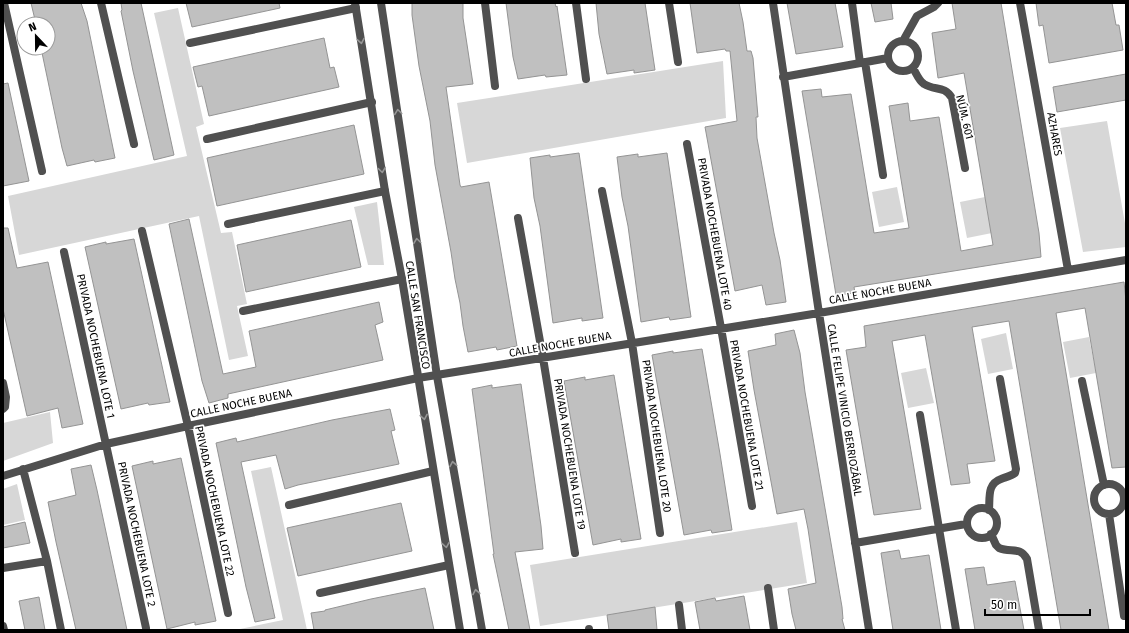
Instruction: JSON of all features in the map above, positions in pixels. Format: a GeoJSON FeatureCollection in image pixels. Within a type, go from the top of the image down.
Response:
{"type":"FeatureCollection","features":[{"type":"Feature","properties":{"kind":"street"},"geometry":{"type":"LineString","coordinates":[[4,3],[42,171]]}},
{"type":"Feature","properties":{"kind":"street"},"geometry":{"type":"LineString","coordinates":[[101,3],[134,144]]}},
{"type":"Feature","properties":{"kind":"street","name":"CALLE SAN FRANCISCO"},"geometry":{"type":"LineString","coordinates":[[381,3],[437,376],[482,630]]}},
{"type":"Feature","properties":{"kind":"street"},"geometry":{"type":"LineString","coordinates":[[485,3],[495,86]]}},
{"type":"Feature","properties":{"kind":"street"},"geometry":{"type":"LineString","coordinates":[[576,3],[586,79]]}},
{"type":"Feature","properties":{"kind":"street"},"geometry":{"type":"LineString","coordinates":[[669,3],[678,62]]}},
{"type":"Feature","properties":{"kind":"street","name":"CALLE FELIPE VINICIO BERRIOZÁBAL"},"geometry":{"type":"LineString","coordinates":[[773,3],[819,313],[869,630]]}},
{"type":"Feature","properties":{"kind":"street"},"geometry":{"type":"LineString","coordinates":[[852,3],[883,175]]}},
{"type":"Feature","properties":{"kind":"street"},"geometry":{"type":"LineString","coordinates":[[903,41],[917,16],[934,7],[938,3]]}},
{"type":"Feature","properties":{"kind":"street","name":"AZHARES"},"geometry":{"type":"LineString","coordinates":[[1020,3],[1068,270]]}},
{"type":"Feature","properties":{"kind":"street"},"geometry":{"type":"LineString","coordinates":[[190,43],[355,5]]}},
{"type":"Feature","properties":{"kind":"street","name":"CALLE SAN FRANCISCO"},"geometry":{"type":"LineString","coordinates":[[355,5],[372,102],[385,191],[402,279],[460,630]]}},
{"type":"Feature","properties":{"kind":"street"},"geometry":{"type":"LineString","coordinates":[[903,41],[909,42],[915,46],[919,57],[913,68],[905,71],[897,70],[891,65],[888,58],[890,50],[893,46],[896,43],[903,41]]}},
{"type":"Feature","properties":{"kind":"street"},"geometry":{"type":"LineString","coordinates":[[783,77],[888,58]]}},
{"type":"Feature","properties":{"kind":"street","name":"NÚM. 601"},"geometry":{"type":"LineString","coordinates":[[913,68],[921,82],[925,85],[949,92],[952,98],[965,168]]}},
{"type":"Feature","properties":{"kind":"street"},"geometry":{"type":"LineString","coordinates":[[207,139],[372,102]]}},
{"type":"Feature","properties":{"kind":"street","name":"PRIVADA NOCHEBUENA LOTE 40"},"geometry":{"type":"LineString","coordinates":[[687,144],[721,328]]}},
{"type":"Feature","properties":{"kind":"street"},"geometry":{"type":"LineString","coordinates":[[228,224],[385,191]]}},
{"type":"Feature","properties":{"kind":"street","name":"PRIVADA NOCHEBUENA LOTE 20"},"geometry":{"type":"LineString","coordinates":[[602,191],[632,343],[660,533]]}},
{"type":"Feature","properties":{"kind":"street","name":"PRIVADA NOCHEBUENA LOTE 19"},"geometry":{"type":"LineString","coordinates":[[518,218],[575,553]]}},
{"type":"Feature","properties":{"kind":"street","name":"PRIVADA NOCHEBUENA LOTE 22"},"geometry":{"type":"LineString","coordinates":[[142,230],[188,426],[228,613]]}},
{"type":"Feature","properties":{"kind":"street","name":"PRIVADA NOCHEBUENA LOTE 1"},"geometry":{"type":"LineString","coordinates":[[64,252],[106,444]]}},
{"type":"Feature","properties":{"kind":"street","name":"CALLE NOCHE BUENA"},"geometry":{"type":"LineString","coordinates":[[3,476],[106,444],[418,378],[819,313],[1126,260]]}},
{"type":"Feature","properties":{"kind":"street"},"geometry":{"type":"LineString","coordinates":[[243,311],[402,279]]}},
{"type":"Feature","properties":{"kind":"street","name":"PRIVADA NOCHEBUENA LOTE 21"},"geometry":{"type":"LineString","coordinates":[[721,328],[752,506]]}},
{"type":"Feature","properties":{"kind":"street"},"geometry":{"type":"LineString","coordinates":[[989,510],[992,484],[1016,473],[1000,379]]}},
{"type":"Feature","properties":{"kind":"street"},"geometry":{"type":"LineString","coordinates":[[1082,381],[1104,485]]}},
{"type":"Feature","properties":{"kind":"street"},"geometry":{"type":"LineString","coordinates":[[3,383],[6,397],[5,407],[3,409]]}},
{"type":"Feature","properties":{"kind":"street"},"geometry":{"type":"LineString","coordinates":[[920,415],[956,630]]}},
{"type":"Feature","properties":{"kind":"street","name":"PRIVADA NOCHEBUENA LOTE 2"},"geometry":{"type":"LineString","coordinates":[[106,444],[146,628]]}},
{"type":"Feature","properties":{"kind":"street"},"geometry":{"type":"LineString","coordinates":[[23,469],[47,561],[61,630]]}},
{"type":"Feature","properties":{"kind":"street"},"geometry":{"type":"LineString","coordinates":[[289,505],[433,471]]}},
{"type":"Feature","properties":{"kind":"street"},"geometry":{"type":"LineString","coordinates":[[1104,485],[1116,485],[1125,494],[1122,508],[1109,514],[1102,512],[1097,508],[1094,502],[1098,489],[1104,485]]}},
{"type":"Feature","properties":{"kind":"street"},"geometry":{"type":"LineString","coordinates":[[981,507],[989,510],[994,513],[996,519],[997,524],[995,530],[984,538],[976,537],[969,532],[966,524],[968,516],[974,510],[981,507]]}},
{"type":"Feature","properties":{"kind":"street"},"geometry":{"type":"LineString","coordinates":[[1109,514],[1124,616]]}},
{"type":"Feature","properties":{"kind":"street"},"geometry":{"type":"LineString","coordinates":[[855,543],[966,524]]}},
{"type":"Feature","properties":{"kind":"street"},"geometry":{"type":"LineString","coordinates":[[991,534],[999,548],[1003,550],[1019,551],[1024,553],[1027,559],[1038,630]]}},
{"type":"Feature","properties":{"kind":"street"},"geometry":{"type":"LineString","coordinates":[[3,568],[47,561]]}},
{"type":"Feature","properties":{"kind":"street"},"geometry":{"type":"LineString","coordinates":[[320,593],[449,564]]}},
{"type":"Feature","properties":{"kind":"street"},"geometry":{"type":"LineString","coordinates":[[768,588],[774,630]]}},
{"type":"Feature","properties":{"kind":"street"},"geometry":{"type":"LineString","coordinates":[[679,605],[682,630]]}},
{"type":"Feature","properties":{"kind":"street"},"geometry":{"type":"LineString","coordinates":[[3,626],[4,630]]}},
{"type":"Feature","properties":{"kind":"shaded area"},"geometry":{"type":"Polygon","coordinates":[[[178,8],[204,124],[196,127],[221,233],[232,232],[247,304],[237,306],[248,356],[229,360],[199,216],[19,255],[8,196],[187,156],[154,13],[178,8]]]}},
{"type":"Feature","properties":{"kind":"shaded area"},"geometry":{"type":"Polygon","coordinates":[[[723,61],[726,118],[467,163],[457,103],[723,61]]]}},
{"type":"Feature","properties":{"kind":"shaded area"},"geometry":{"type":"Polygon","coordinates":[[[1107,121],[1126,229],[1126,247],[1083,252],[1060,128],[1107,121]]]}},
{"type":"Feature","properties":{"kind":"shaded area"},"geometry":{"type":"Polygon","coordinates":[[[897,187],[904,222],[879,227],[872,192],[897,187]]]}},
{"type":"Feature","properties":{"kind":"shaded area"},"geometry":{"type":"Polygon","coordinates":[[[985,197],[992,233],[967,238],[960,202],[985,197]]]}},
{"type":"Feature","properties":{"kind":"shaded area"},"geometry":{"type":"Polygon","coordinates":[[[377,202],[384,265],[368,265],[354,207],[377,202]]]}},
{"type":"Feature","properties":{"kind":"shaded area"},"geometry":{"type":"Polygon","coordinates":[[[1006,333],[1013,369],[988,374],[981,339],[1006,333]]]}},
{"type":"Feature","properties":{"kind":"shaded area"},"geometry":{"type":"Polygon","coordinates":[[[1089,337],[1096,373],[1070,378],[1063,342],[1089,337]]]}},
{"type":"Feature","properties":{"kind":"shaded area"},"geometry":{"type":"Polygon","coordinates":[[[926,368],[934,403],[908,408],[901,373],[926,368]]]}},
{"type":"Feature","properties":{"kind":"shaded area"},"geometry":{"type":"Polygon","coordinates":[[[50,412],[53,443],[3,461],[3,423],[50,412]]]}},
{"type":"Feature","properties":{"kind":"shaded area"},"geometry":{"type":"Polygon","coordinates":[[[271,467],[307,630],[235,630],[283,620],[251,471],[271,467]]]}},
{"type":"Feature","properties":{"kind":"shaded area"},"geometry":{"type":"Polygon","coordinates":[[[17,484],[25,520],[3,525],[3,489],[17,484]]]}},
{"type":"Feature","properties":{"kind":"shaded area"},"geometry":{"type":"Polygon","coordinates":[[[797,522],[807,583],[540,626],[530,565],[797,522]]]}},
{"type":"Feature","properties":{"kind":"building"},"geometry":{"type":"Polygon","coordinates":[[[31,3],[81,3],[87,21],[115,158],[95,162],[94,160],[67,166],[43,56],[56,56],[56,16],[34,16],[31,3]]]}},
{"type":"Feature","properties":{"kind":"building"},"geometry":{"type":"Polygon","coordinates":[[[121,3],[141,3],[174,155],[154,160],[133,71],[121,11],[121,3]]]}},
{"type":"Feature","properties":{"kind":"building"},"geometry":{"type":"Polygon","coordinates":[[[186,3],[279,3],[280,8],[192,27],[186,3]]]}},
{"type":"Feature","properties":{"kind":"building"},"geometry":{"type":"Polygon","coordinates":[[[412,3],[463,3],[463,18],[473,84],[446,87],[460,185],[461,187],[489,182],[517,346],[497,350],[496,347],[468,352],[435,165],[430,121],[419,66],[412,15],[412,3]]]}},
{"type":"Feature","properties":{"kind":"building"},"geometry":{"type":"Polygon","coordinates":[[[506,3],[555,3],[556,7],[557,6],[567,75],[546,77],[545,75],[518,79],[513,57],[506,3]]]}},
{"type":"Feature","properties":{"kind":"building"},"geometry":{"type":"Polygon","coordinates":[[[596,3],[645,3],[655,70],[634,73],[634,70],[607,74],[599,34],[596,3]]]}},
{"type":"Feature","properties":{"kind":"building"},"geometry":{"type":"Polygon","coordinates":[[[690,3],[739,3],[747,51],[751,51],[753,58],[758,117],[756,117],[757,138],[780,260],[786,302],[766,305],[762,285],[735,291],[705,127],[737,121],[730,51],[726,51],[725,49],[697,53],[690,3]]]}},
{"type":"Feature","properties":{"kind":"building"},"geometry":{"type":"Polygon","coordinates":[[[787,3],[835,3],[843,47],[796,54],[787,3]]]}},
{"type":"Feature","properties":{"kind":"building"},"geometry":{"type":"Polygon","coordinates":[[[871,3],[891,3],[893,19],[875,22],[871,3]]]}},
{"type":"Feature","properties":{"kind":"building"},"geometry":{"type":"Polygon","coordinates":[[[952,3],[1001,3],[1039,233],[1041,257],[854,287],[855,293],[836,295],[802,91],[821,89],[822,97],[851,94],[874,233],[909,228],[889,106],[908,103],[910,121],[939,117],[961,251],[993,245],[964,73],[938,78],[932,33],[956,29],[952,3]]]}},
{"type":"Feature","properties":{"kind":"building"},"geometry":{"type":"Polygon","coordinates":[[[1036,3],[1112,3],[1116,25],[1119,25],[1123,50],[1049,63],[1043,25],[1039,26],[1036,3]]]}},
{"type":"Feature","properties":{"kind":"building"},"geometry":{"type":"Polygon","coordinates":[[[324,38],[330,68],[334,67],[339,87],[209,116],[202,86],[198,87],[193,67],[324,38]]]}},
{"type":"Feature","properties":{"kind":"building"},"geometry":{"type":"Polygon","coordinates":[[[1126,74],[1126,100],[1057,112],[1053,87],[1126,74]]]}},
{"type":"Feature","properties":{"kind":"building"},"geometry":{"type":"Polygon","coordinates":[[[8,83],[29,181],[3,186],[3,84],[8,83]]]}},
{"type":"Feature","properties":{"kind":"building"},"geometry":{"type":"Polygon","coordinates":[[[354,125],[364,174],[217,206],[207,158],[354,125]]]}},
{"type":"Feature","properties":{"kind":"building"},"geometry":{"type":"Polygon","coordinates":[[[579,153],[603,318],[582,321],[582,318],[553,323],[540,226],[534,198],[530,158],[579,153]]]}},
{"type":"Feature","properties":{"kind":"building"},"geometry":{"type":"Polygon","coordinates":[[[667,153],[691,317],[670,320],[669,317],[641,322],[617,157],[638,154],[638,157],[667,153]]]}},
{"type":"Feature","properties":{"kind":"building"},"geometry":{"type":"Polygon","coordinates":[[[189,219],[223,374],[256,367],[249,331],[379,302],[383,322],[375,325],[383,360],[228,394],[228,398],[209,403],[202,381],[169,224],[189,219]]]}},
{"type":"Feature","properties":{"kind":"building"},"geometry":{"type":"Polygon","coordinates":[[[351,220],[361,267],[246,292],[237,245],[351,220]]]}},
{"type":"Feature","properties":{"kind":"building"},"geometry":{"type":"Polygon","coordinates":[[[3,228],[8,228],[17,268],[48,262],[83,424],[62,428],[58,408],[27,416],[3,309],[3,228]]]}},
{"type":"Feature","properties":{"kind":"building"},"geometry":{"type":"Polygon","coordinates":[[[134,239],[170,402],[149,405],[148,403],[121,409],[85,247],[106,242],[106,244],[134,239]]]}},
{"type":"Feature","properties":{"kind":"building"},"geometry":{"type":"Polygon","coordinates":[[[1124,282],[1126,301],[1126,467],[1112,468],[1085,308],[1056,313],[1109,630],[1061,630],[1009,321],[972,327],[995,461],[967,464],[970,483],[951,485],[925,335],[892,341],[921,509],[874,515],[846,350],[866,347],[864,326],[1124,282]]]}},
{"type":"Feature","properties":{"kind":"building"},"geometry":{"type":"Polygon","coordinates":[[[794,330],[800,353],[805,392],[845,630],[796,630],[792,614],[788,589],[816,583],[808,529],[804,509],[777,514],[748,351],[776,345],[775,334],[794,330]]]}},
{"type":"Feature","properties":{"kind":"building"},"geometry":{"type":"Polygon","coordinates":[[[702,349],[732,530],[712,533],[711,530],[684,535],[652,355],[673,351],[673,353],[702,349]]]}},
{"type":"Feature","properties":{"kind":"building"},"geometry":{"type":"Polygon","coordinates":[[[614,375],[641,539],[621,542],[621,539],[593,545],[564,381],[585,377],[585,380],[614,375]]]}},
{"type":"Feature","properties":{"kind":"building"},"geometry":{"type":"Polygon","coordinates":[[[521,384],[543,549],[515,552],[530,630],[509,630],[493,554],[472,389],[492,385],[492,388],[521,384]]]}},
{"type":"Feature","properties":{"kind":"building"},"geometry":{"type":"Polygon","coordinates":[[[390,409],[395,430],[391,431],[399,464],[285,489],[276,455],[241,462],[275,618],[255,622],[246,587],[216,443],[236,438],[237,442],[332,420],[390,409]]]}},
{"type":"Feature","properties":{"kind":"building"},"geometry":{"type":"Polygon","coordinates":[[[181,458],[216,621],[195,625],[195,622],[167,629],[132,466],[153,461],[153,464],[181,458]]]}},
{"type":"Feature","properties":{"kind":"building"},"geometry":{"type":"Polygon","coordinates":[[[91,465],[127,630],[76,630],[56,542],[48,502],[76,495],[71,469],[91,465]]]}},
{"type":"Feature","properties":{"kind":"building"},"geometry":{"type":"Polygon","coordinates":[[[401,503],[412,551],[298,576],[287,528],[401,503]]]}},
{"type":"Feature","properties":{"kind":"building"},"geometry":{"type":"Polygon","coordinates":[[[25,522],[30,543],[3,548],[3,527],[25,522]]]}},
{"type":"Feature","properties":{"kind":"building"},"geometry":{"type":"Polygon","coordinates":[[[899,550],[901,559],[929,555],[941,630],[893,630],[881,553],[899,550]]]}},
{"type":"Feature","properties":{"kind":"building"},"geometry":{"type":"Polygon","coordinates":[[[984,567],[987,585],[1015,581],[1024,630],[975,630],[965,569],[984,567]]]}},
{"type":"Feature","properties":{"kind":"building"},"geometry":{"type":"Polygon","coordinates":[[[425,588],[434,630],[314,630],[311,613],[425,588]]]}},
{"type":"Feature","properties":{"kind":"building"},"geometry":{"type":"Polygon","coordinates":[[[744,596],[750,630],[700,630],[695,602],[715,598],[716,601],[744,596]]]}},
{"type":"Feature","properties":{"kind":"building"},"geometry":{"type":"Polygon","coordinates":[[[39,597],[45,630],[25,630],[19,601],[39,597]]]}},
{"type":"Feature","properties":{"kind":"building"},"geometry":{"type":"Polygon","coordinates":[[[655,607],[657,630],[609,630],[607,615],[655,607]]]}}]}
